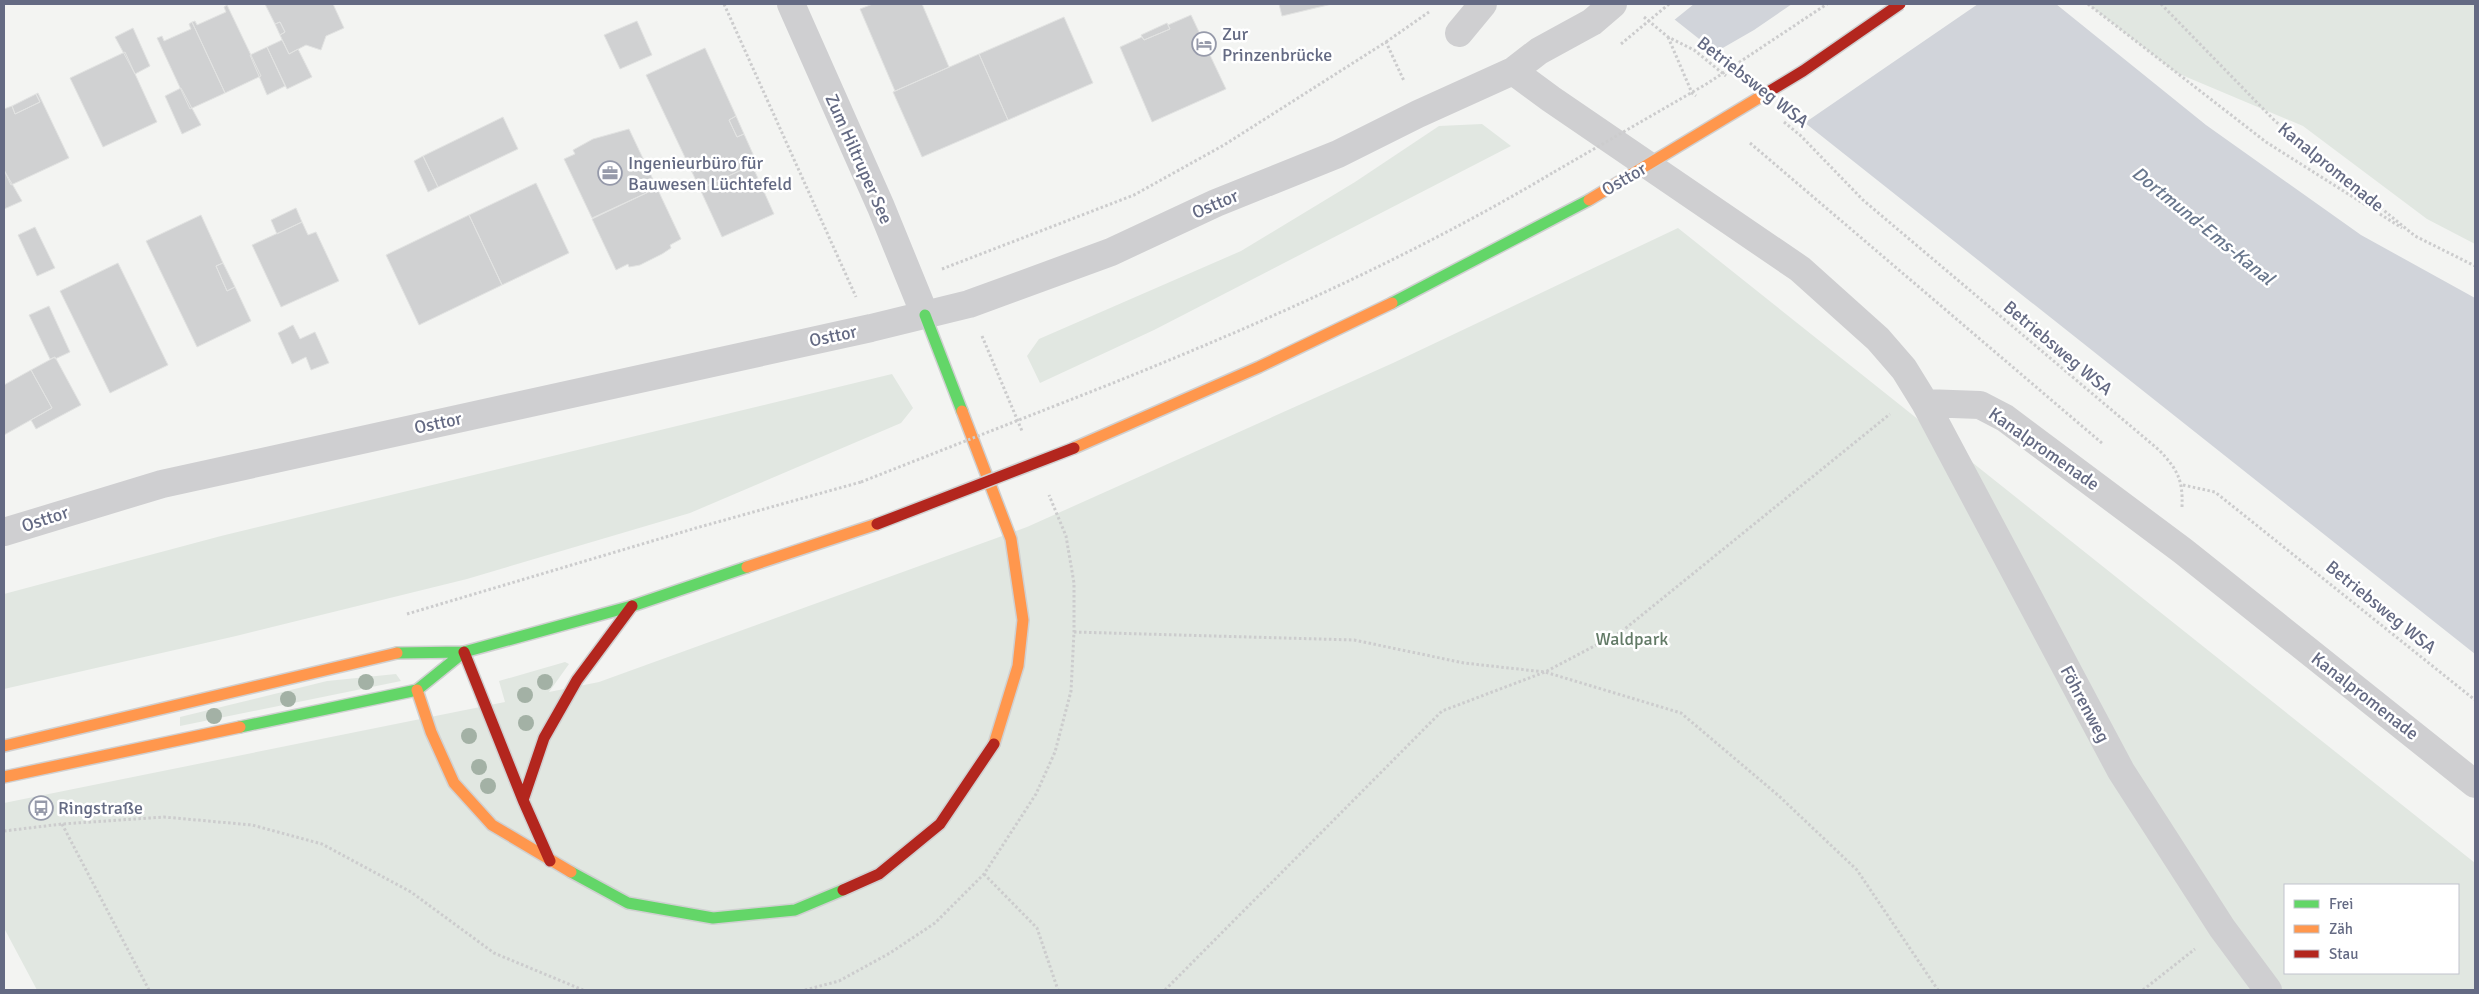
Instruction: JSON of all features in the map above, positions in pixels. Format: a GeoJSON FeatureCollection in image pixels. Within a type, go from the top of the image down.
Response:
{"type":"FeatureCollection","features":[{"type":"Feature","properties":{"kind":"main road","name":"Osttor"},"geometry":{"type":"LineString","coordinates":[[4,746],[404,651],[464,652],[632,606],[877,524],[1074,448],[1258,367],[1470,264],[1589,200],[1802,71],[1900,4]]}},
{"type":"Feature","properties":{"kind":"main road"},"geometry":{"type":"LineString","coordinates":[[417,690],[431,732],[454,783],[492,825],[550,862],[628,903],[714,918],[795,910],[879,874],[940,824],[993,747],[1018,666],[1023,620],[1011,539],[925,314]]}},
{"type":"Feature","properties":{"kind":"main road"},"geometry":{"type":"LineString","coordinates":[[523,800],[544,738],[577,680],[632,606]]}},
{"type":"Feature","properties":{"kind":"main road"},"geometry":{"type":"LineString","coordinates":[[464,652],[550,862]]}},
{"type":"Feature","properties":{"kind":"main road","name":"Osttor"},"geometry":{"type":"LineString","coordinates":[[4,777],[417,690],[464,652]]}},
{"type":"Feature","properties":{"kind":"street","name":"Zum Hiltruper See"},"geometry":{"type":"LineString","coordinates":[[791,4],[885,216],[925,314]]}},
{"type":"Feature","properties":{"kind":"street"},"geometry":{"type":"LineString","coordinates":[[1459,33],[1483,4]]}},
{"type":"Feature","properties":{"kind":"street","name":"Osttor"},"geometry":{"type":"LineString","coordinates":[[4,532],[162,484],[871,328],[969,304],[1111,252],[1216,203],[1338,154],[1418,114],[1513,71],[1539,51],[1592,22],[1614,4]]}},
{"type":"Feature","properties":{"kind":"street"},"geometry":{"type":"LineString","coordinates":[[1513,71],[1800,269],[1878,339],[1904,369],[1925,403]]}},
{"type":"Feature","properties":{"kind":"street","name":"Kanalpromenade"},"geometry":{"type":"LineString","coordinates":[[1925,403],[1980,405],[2005,418],[2184,552],[2475,784]]}},
{"type":"Feature","properties":{"kind":"street","name":"Föhrenweg"},"geometry":{"type":"LineString","coordinates":[[1925,403],[2121,771],[2222,928],[2268,990]]}},
{"type":"Feature","properties":{"kind":"path"},"geometry":{"type":"LineString","coordinates":[[724,4],[871,328]]}},
{"type":"Feature","properties":{"kind":"path"},"geometry":{"type":"LineString","coordinates":[[1620,44],[1669,4]]}},
{"type":"Feature","properties":{"kind":"path"},"geometry":{"type":"LineString","coordinates":[[402,616],[686,531],[861,482],[1163,364],[1335,287],[1515,196],[1708,83],[1827,4]]}},
{"type":"Feature","properties":{"kind":"path"},"geometry":{"type":"LineString","coordinates":[[2088,4],[2266,142],[2415,236]]}},
{"type":"Feature","properties":{"kind":"path","name":"Kanalpromenade"},"geometry":{"type":"LineString","coordinates":[[2161,4],[2275,121],[2415,236],[2475,266]]}},
{"type":"Feature","properties":{"kind":"path"},"geometry":{"type":"LineString","coordinates":[[1386,42],[1429,12]]}},
{"type":"Feature","properties":{"kind":"path","name":"Betriebsweg WSA"},"geometry":{"type":"LineString","coordinates":[[1642,15],[1668,37],[1694,50],[1732,81]]}},
{"type":"Feature","properties":{"kind":"path"},"geometry":{"type":"LineString","coordinates":[[1668,37],[1692,93],[1699,99]]}},
{"type":"Feature","properties":{"kind":"path","name":"Betriebsweg WSA"},"geometry":{"type":"LineString","coordinates":[[1778,118],[1801,136],[1863,200],[2160,450],[2170,461],[2183,485],[2215,492],[2475,700]]}},
{"type":"Feature","properties":{"kind":"path"},"geometry":{"type":"LineString","coordinates":[[1743,136],[2108,449]]}},
{"type":"Feature","properties":{"kind":"path"},"geometry":{"type":"LineString","coordinates":[[1164,990],[1442,711],[1546,672],[1621,632],[1898,407],[1925,403]]}},
{"type":"Feature","properties":{"kind":"path"},"geometry":{"type":"LineString","coordinates":[[2177,509],[2182,513],[2183,485]]}},
{"type":"Feature","properties":{"kind":"path"},"geometry":{"type":"LineString","coordinates":[[1074,632],[1354,640],[1464,663],[1546,672],[1681,713],[1779,796],[1857,870],[1938,990]]}},
{"type":"Feature","properties":{"kind":"path"},"geometry":{"type":"LineString","coordinates":[[4,831],[62,824],[164,817],[252,825],[322,844],[411,892],[494,953],[583,990]]}},
{"type":"Feature","properties":{"kind":"path"},"geometry":{"type":"LineString","coordinates":[[62,824],[148,990]]}},
{"type":"Feature","properties":{"kind":"path"},"geometry":{"type":"LineString","coordinates":[[984,874],[1037,928],[1058,990]]}},
{"type":"Feature","properties":{"kind":"path"},"geometry":{"type":"LineString","coordinates":[[2143,990],[2222,928]]}},
{"type":"Feature","properties":{"kind":"green space"},"geometry":{"type":"Polygon","coordinates":[[[2088,4],[2475,4],[2475,244],[2427,219],[2303,126],[2177,73],[2088,4]]]}},
{"type":"Feature","properties":{"kind":"green space"},"geometry":{"type":"Polygon","coordinates":[[[1482,124],[1511,146],[1154,330],[1040,383],[1027,356],[1039,339],[1241,251],[1355,182],[1439,126],[1482,124]]]}},
{"type":"Feature","properties":{"kind":"green space","name":"Waldpark"},"geometry":{"type":"Polygon","coordinates":[[[1678,228],[2475,863],[2475,990],[37,990],[4,928],[4,803],[505,702],[499,681],[565,662],[569,664],[549,692],[599,682],[1027,527],[1393,363],[1678,228]]]}},
{"type":"Feature","properties":{"kind":"green space"},"geometry":{"type":"Polygon","coordinates":[[[892,374],[913,408],[901,423],[690,513],[467,579],[236,636],[4,689],[4,594],[221,536],[892,374]]]}},
{"type":"Feature","properties":{"kind":"green space"},"geometry":{"type":"Polygon","coordinates":[[[396,674],[401,681],[180,726],[180,717],[327,681],[396,674]]]}},
{"type":"Feature","properties":{"kind":"water","name":"Dortmund-Ems-Kanal"},"geometry":{"type":"Polygon","coordinates":[[[1655,4],[2056,4],[2206,125],[2361,235],[2475,298],[2475,654],[1655,4]]]}},
{"type":"Feature","properties":{"kind":"pier"},"geometry":{"type":"Polygon","coordinates":[[[1653,4],[1694,4],[1673,21],[1653,4]]]}},
{"type":"Feature","properties":{"kind":"pier"},"geometry":{"type":"Polygon","coordinates":[[[1792,4],[1978,4],[1803,124],[1714,53],[1754,30],[1792,4]]]}},
{"type":"Feature","properties":{"kind":"building"},"geometry":{"type":"Polygon","coordinates":[[[265,4],[333,4],[344,28],[326,36],[321,50],[306,45],[289,54],[280,35],[285,32],[280,22],[275,24],[265,4]]]}},
{"type":"Feature","properties":{"kind":"building"},"geometry":{"type":"Polygon","coordinates":[[[873,4],[922,4],[949,67],[895,91],[860,9],[873,4]]]}},
{"type":"Feature","properties":{"kind":"building"},"geometry":{"type":"Polygon","coordinates":[[[1279,4],[1332,4],[1282,16],[1279,4]]]}},
{"type":"Feature","properties":{"kind":"building"},"geometry":{"type":"Polygon","coordinates":[[[227,5],[261,76],[225,93],[192,22],[195,21],[197,25],[226,12],[224,7],[227,5]]]}},
{"type":"Feature","properties":{"kind":"building"},"geometry":{"type":"Polygon","coordinates":[[[1191,15],[1226,89],[1152,122],[1120,47],[1142,37],[1144,40],[1170,29],[1168,25],[1191,15]]]}},
{"type":"Feature","properties":{"kind":"building"},"geometry":{"type":"Polygon","coordinates":[[[1064,17],[1093,83],[1008,120],[979,54],[1064,17]]]}},
{"type":"Feature","properties":{"kind":"building"},"geometry":{"type":"Polygon","coordinates":[[[637,21],[652,55],[620,69],[604,35],[637,21]]]}},
{"type":"Feature","properties":{"kind":"building"},"geometry":{"type":"Polygon","coordinates":[[[192,22],[225,93],[190,109],[157,38],[162,36],[164,41],[191,29],[189,24],[192,22]]]}},
{"type":"Feature","properties":{"kind":"building"},"geometry":{"type":"Polygon","coordinates":[[[280,22],[285,32],[280,35],[275,24],[280,22]]]}},
{"type":"Feature","properties":{"kind":"building"},"geometry":{"type":"Polygon","coordinates":[[[1167,23],[1170,29],[1144,40],[1141,35],[1167,23]]]}},
{"type":"Feature","properties":{"kind":"building"},"geometry":{"type":"Polygon","coordinates":[[[133,28],[150,66],[135,74],[115,37],[133,28]]]}},
{"type":"Feature","properties":{"kind":"building"},"geometry":{"type":"Polygon","coordinates":[[[282,40],[289,54],[298,49],[312,77],[287,89],[267,47],[282,40]]]}},
{"type":"Feature","properties":{"kind":"building"},"geometry":{"type":"Polygon","coordinates":[[[267,47],[285,86],[267,95],[250,55],[267,47]]]}},
{"type":"Feature","properties":{"kind":"building"},"geometry":{"type":"Polygon","coordinates":[[[705,48],[736,116],[729,120],[737,137],[744,134],[757,163],[700,189],[646,75],[705,48]]]}},
{"type":"Feature","properties":{"kind":"building"},"geometry":{"type":"Polygon","coordinates":[[[125,52],[157,122],[103,147],[70,78],[125,52]]]}},
{"type":"Feature","properties":{"kind":"building"},"geometry":{"type":"Polygon","coordinates":[[[979,54],[1008,120],[922,157],[893,92],[979,54]]]}},
{"type":"Feature","properties":{"kind":"building"},"geometry":{"type":"Polygon","coordinates":[[[181,88],[201,125],[182,134],[165,96],[181,88]]]}},
{"type":"Feature","properties":{"kind":"building"},"geometry":{"type":"Polygon","coordinates":[[[38,93],[69,158],[11,185],[4,170],[4,109],[12,106],[15,114],[40,102],[36,94],[38,93]]]}},
{"type":"Feature","properties":{"kind":"building"},"geometry":{"type":"Polygon","coordinates":[[[36,94],[40,102],[15,114],[12,106],[36,94]]]}},
{"type":"Feature","properties":{"kind":"building"},"geometry":{"type":"Polygon","coordinates":[[[736,116],[744,134],[737,137],[729,120],[736,116]]]}},
{"type":"Feature","properties":{"kind":"building"},"geometry":{"type":"Polygon","coordinates":[[[503,117],[518,149],[438,187],[423,156],[503,117]]]}},
{"type":"Feature","properties":{"kind":"building","name":"Ingenieurbüro für Bauwesen Lüchtefeld"},"geometry":{"type":"Polygon","coordinates":[[[629,129],[657,188],[592,218],[564,159],[575,154],[573,150],[593,139],[629,129]]]}},
{"type":"Feature","properties":{"kind":"building"},"geometry":{"type":"Polygon","coordinates":[[[423,156],[438,187],[428,192],[414,161],[423,156]]]}},
{"type":"Feature","properties":{"kind":"building"},"geometry":{"type":"Polygon","coordinates":[[[752,165],[774,214],[722,237],[700,189],[752,165]]]}},
{"type":"Feature","properties":{"kind":"building"},"geometry":{"type":"Polygon","coordinates":[[[4,170],[22,201],[4,209],[4,170]]]}},
{"type":"Feature","properties":{"kind":"building"},"geometry":{"type":"Polygon","coordinates":[[[536,183],[569,253],[502,285],[469,215],[536,183]]]}},
{"type":"Feature","properties":{"kind":"building"},"geometry":{"type":"Polygon","coordinates":[[[657,188],[681,239],[670,245],[671,248],[662,254],[640,265],[629,267],[628,264],[616,270],[592,219],[657,188]]]}},
{"type":"Feature","properties":{"kind":"building"},"geometry":{"type":"Polygon","coordinates":[[[296,208],[302,222],[277,234],[271,220],[296,208]]]}},
{"type":"Feature","properties":{"kind":"building"},"geometry":{"type":"Polygon","coordinates":[[[201,215],[223,263],[216,266],[227,291],[235,287],[251,321],[197,347],[146,241],[201,215]]]}},
{"type":"Feature","properties":{"kind":"building"},"geometry":{"type":"Polygon","coordinates":[[[469,215],[502,285],[419,325],[386,255],[469,215]]]}},
{"type":"Feature","properties":{"kind":"building"},"geometry":{"type":"Polygon","coordinates":[[[302,222],[308,235],[316,232],[339,281],[281,307],[252,245],[302,222]]]}},
{"type":"Feature","properties":{"kind":"building"},"geometry":{"type":"Polygon","coordinates":[[[35,227],[55,268],[37,276],[18,235],[35,227]]]}},
{"type":"Feature","properties":{"kind":"building"},"geometry":{"type":"Polygon","coordinates":[[[118,263],[168,365],[110,393],[60,291],[118,263]]]}},
{"type":"Feature","properties":{"kind":"building"},"geometry":{"type":"Polygon","coordinates":[[[223,263],[235,287],[227,291],[216,266],[223,263]]]}},
{"type":"Feature","properties":{"kind":"building"},"geometry":{"type":"Polygon","coordinates":[[[49,306],[70,352],[55,359],[55,357],[50,359],[29,315],[49,306]]]}},
{"type":"Feature","properties":{"kind":"building"},"geometry":{"type":"Polygon","coordinates":[[[293,325],[300,339],[315,332],[329,363],[311,370],[306,357],[292,364],[278,333],[293,325]]]}},
{"type":"Feature","properties":{"kind":"building"},"geometry":{"type":"Polygon","coordinates":[[[55,357],[81,405],[36,429],[31,420],[52,408],[31,370],[55,357]]]}},
{"type":"Feature","properties":{"kind":"building"},"geometry":{"type":"Polygon","coordinates":[[[31,370],[52,408],[4,435],[4,385],[31,370]]]}},
{"type":"Feature","properties":{"kind":"traffic: fast"},"geometry":{"type":"LineString","coordinates":[[1392,303],[1589,200]]}},
{"type":"Feature","properties":{"kind":"traffic: fast"},"geometry":{"type":"LineString","coordinates":[[925,315],[962,411]]}},
{"type":"Feature","properties":{"kind":"traffic: fast"},"geometry":{"type":"LineString","coordinates":[[397,653],[464,652],[632,606],[747,567]]}},
{"type":"Feature","properties":{"kind":"traffic: fast"},"geometry":{"type":"LineString","coordinates":[[240,727],[417,690],[464,652]]}},
{"type":"Feature","properties":{"kind":"traffic: fast"},"geometry":{"type":"LineString","coordinates":[[571,872],[628,903],[713,918],[795,910],[843,890]]}},
{"type":"Feature","properties":{"kind":"traffic: slow"},"geometry":{"type":"LineString","coordinates":[[1589,200],[1770,91]]}},
{"type":"Feature","properties":{"kind":"traffic: slow"},"geometry":{"type":"LineString","coordinates":[[1074,448],[1259,367],[1392,303]]}},
{"type":"Feature","properties":{"kind":"traffic: slow"},"geometry":{"type":"LineString","coordinates":[[962,411],[1011,539],[1023,620],[1018,666],[994,744]]}},
{"type":"Feature","properties":{"kind":"traffic: slow"},"geometry":{"type":"LineString","coordinates":[[747,567],[877,524]]}},
{"type":"Feature","properties":{"kind":"traffic: slow"},"geometry":{"type":"LineString","coordinates":[[4,746],[397,653]]}},
{"type":"Feature","properties":{"kind":"traffic: slow"},"geometry":{"type":"LineString","coordinates":[[417,690],[431,732],[454,783],[492,825],[571,872]]}},
{"type":"Feature","properties":{"kind":"traffic: slow"},"geometry":{"type":"LineString","coordinates":[[4,777],[240,727]]}},
{"type":"Feature","properties":{"kind":"traffic: jam"},"geometry":{"type":"LineString","coordinates":[[1770,91],[1803,71],[1900,4]]}},
{"type":"Feature","properties":{"kind":"traffic: jam"},"geometry":{"type":"LineString","coordinates":[[877,524],[1074,448]]}},
{"type":"Feature","properties":{"kind":"traffic: jam"},"geometry":{"type":"LineString","coordinates":[[523,800],[544,738],[577,680],[632,606]]}},
{"type":"Feature","properties":{"kind":"traffic: jam"},"geometry":{"type":"LineString","coordinates":[[464,652],[523,800],[550,861]]}},
{"type":"Feature","properties":{"kind":"traffic: jam"},"geometry":{"type":"LineString","coordinates":[[843,890],[879,874],[940,824],[994,744]]}},
{"type":"Feature","properties":{"kind":"place","name":"Zur Prinzenbrücke"},"geometry":{"type":"Point","coordinates":[1204,44]}},
{"type":"Feature","properties":{"kind":"place","name":"Ingenieurbüro für Bauwesen Lüchtefeld"},"geometry":{"type":"Point","coordinates":[610,173]}},
{"type":"Feature","properties":{"kind":"place","name":"Ringstraße"},"geometry":{"type":"Point","coordinates":[41,808]}}]}
